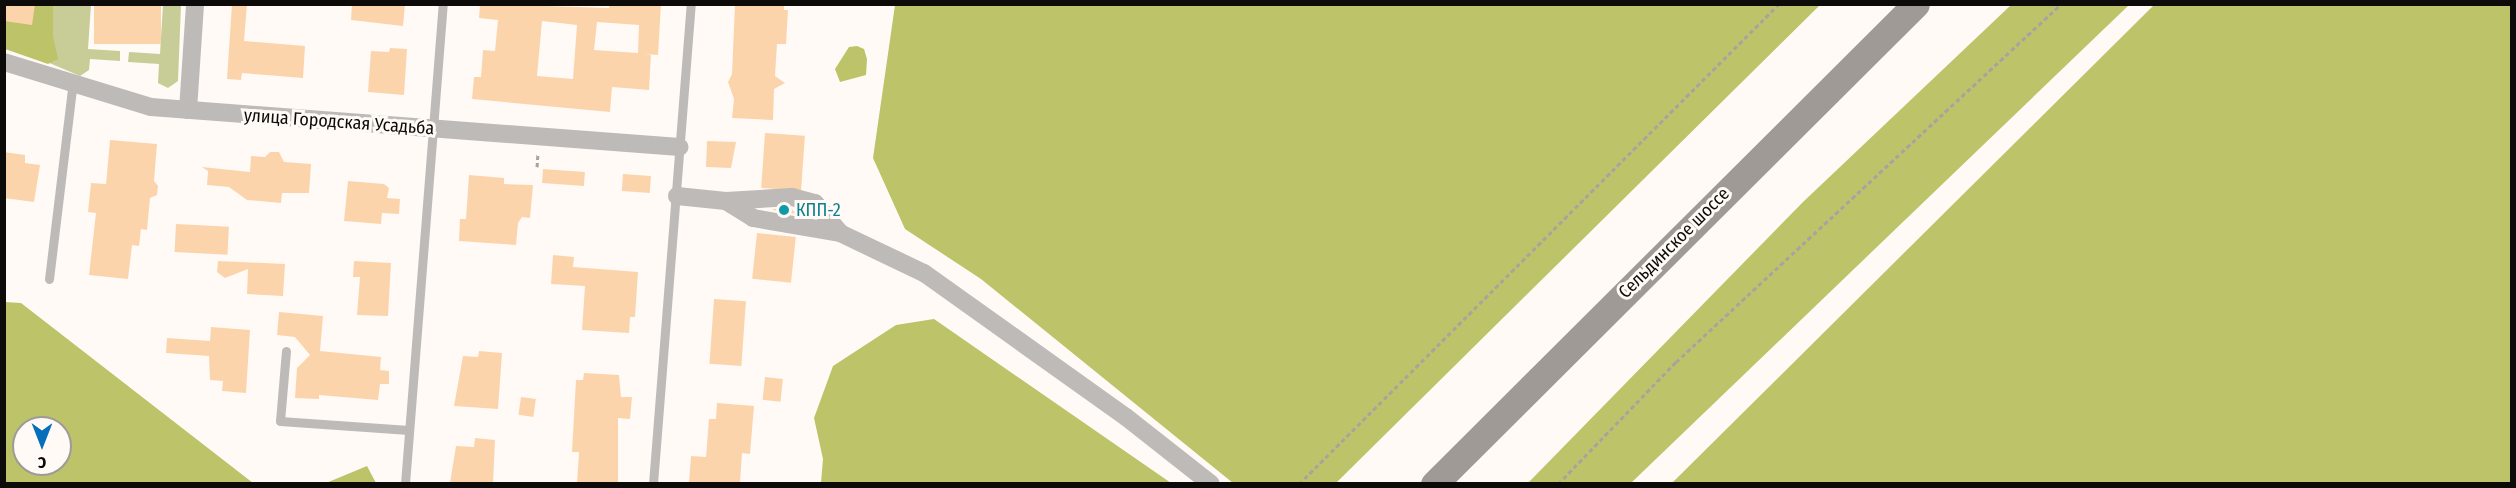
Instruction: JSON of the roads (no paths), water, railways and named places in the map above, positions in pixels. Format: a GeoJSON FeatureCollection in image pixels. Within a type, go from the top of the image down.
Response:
{"type":"FeatureCollection","features":[{"type":"Feature","properties":{"kind":"main road","name":"Сельдинское шоссе"},"geometry":{"type":"LineString","coordinates":[[1434,483],[1916,4]]}},
{"type":"Feature","properties":{"kind":"street"},"geometry":{"type":"LineString","coordinates":[[188,110],[195,4]]}},
{"type":"Feature","properties":{"kind":"street","name":"улица Городская Усадьба"},"geometry":{"type":"LineString","coordinates":[[4,62],[151,107],[679,147]]}},
{"type":"Feature","properties":{"kind":"street"},"geometry":{"type":"LineString","coordinates":[[676,196],[726,201],[792,197],[815,203],[840,232]]}},
{"type":"Feature","properties":{"kind":"street"},"geometry":{"type":"LineString","coordinates":[[726,201],[753,218],[840,232],[924,273],[1126,417],[1211,483]]}},
{"type":"Feature","properties":{"kind":"lane"},"geometry":{"type":"LineString","coordinates":[[405,483],[443,4]]}},
{"type":"Feature","properties":{"kind":"lane"},"geometry":{"type":"LineString","coordinates":[[653,483],[691,4]]}},
{"type":"Feature","properties":{"kind":"lane"},"geometry":{"type":"LineString","coordinates":[[49,279],[73,82]]}},
{"type":"Feature","properties":{"kind":"lane"},"geometry":{"type":"LineString","coordinates":[[286,351],[280,421],[409,430]]}},
{"type":"Feature","properties":{"kind":"place","name":"КПП-2"},"geometry":{"type":"Point","coordinates":[784,210]}}]}
